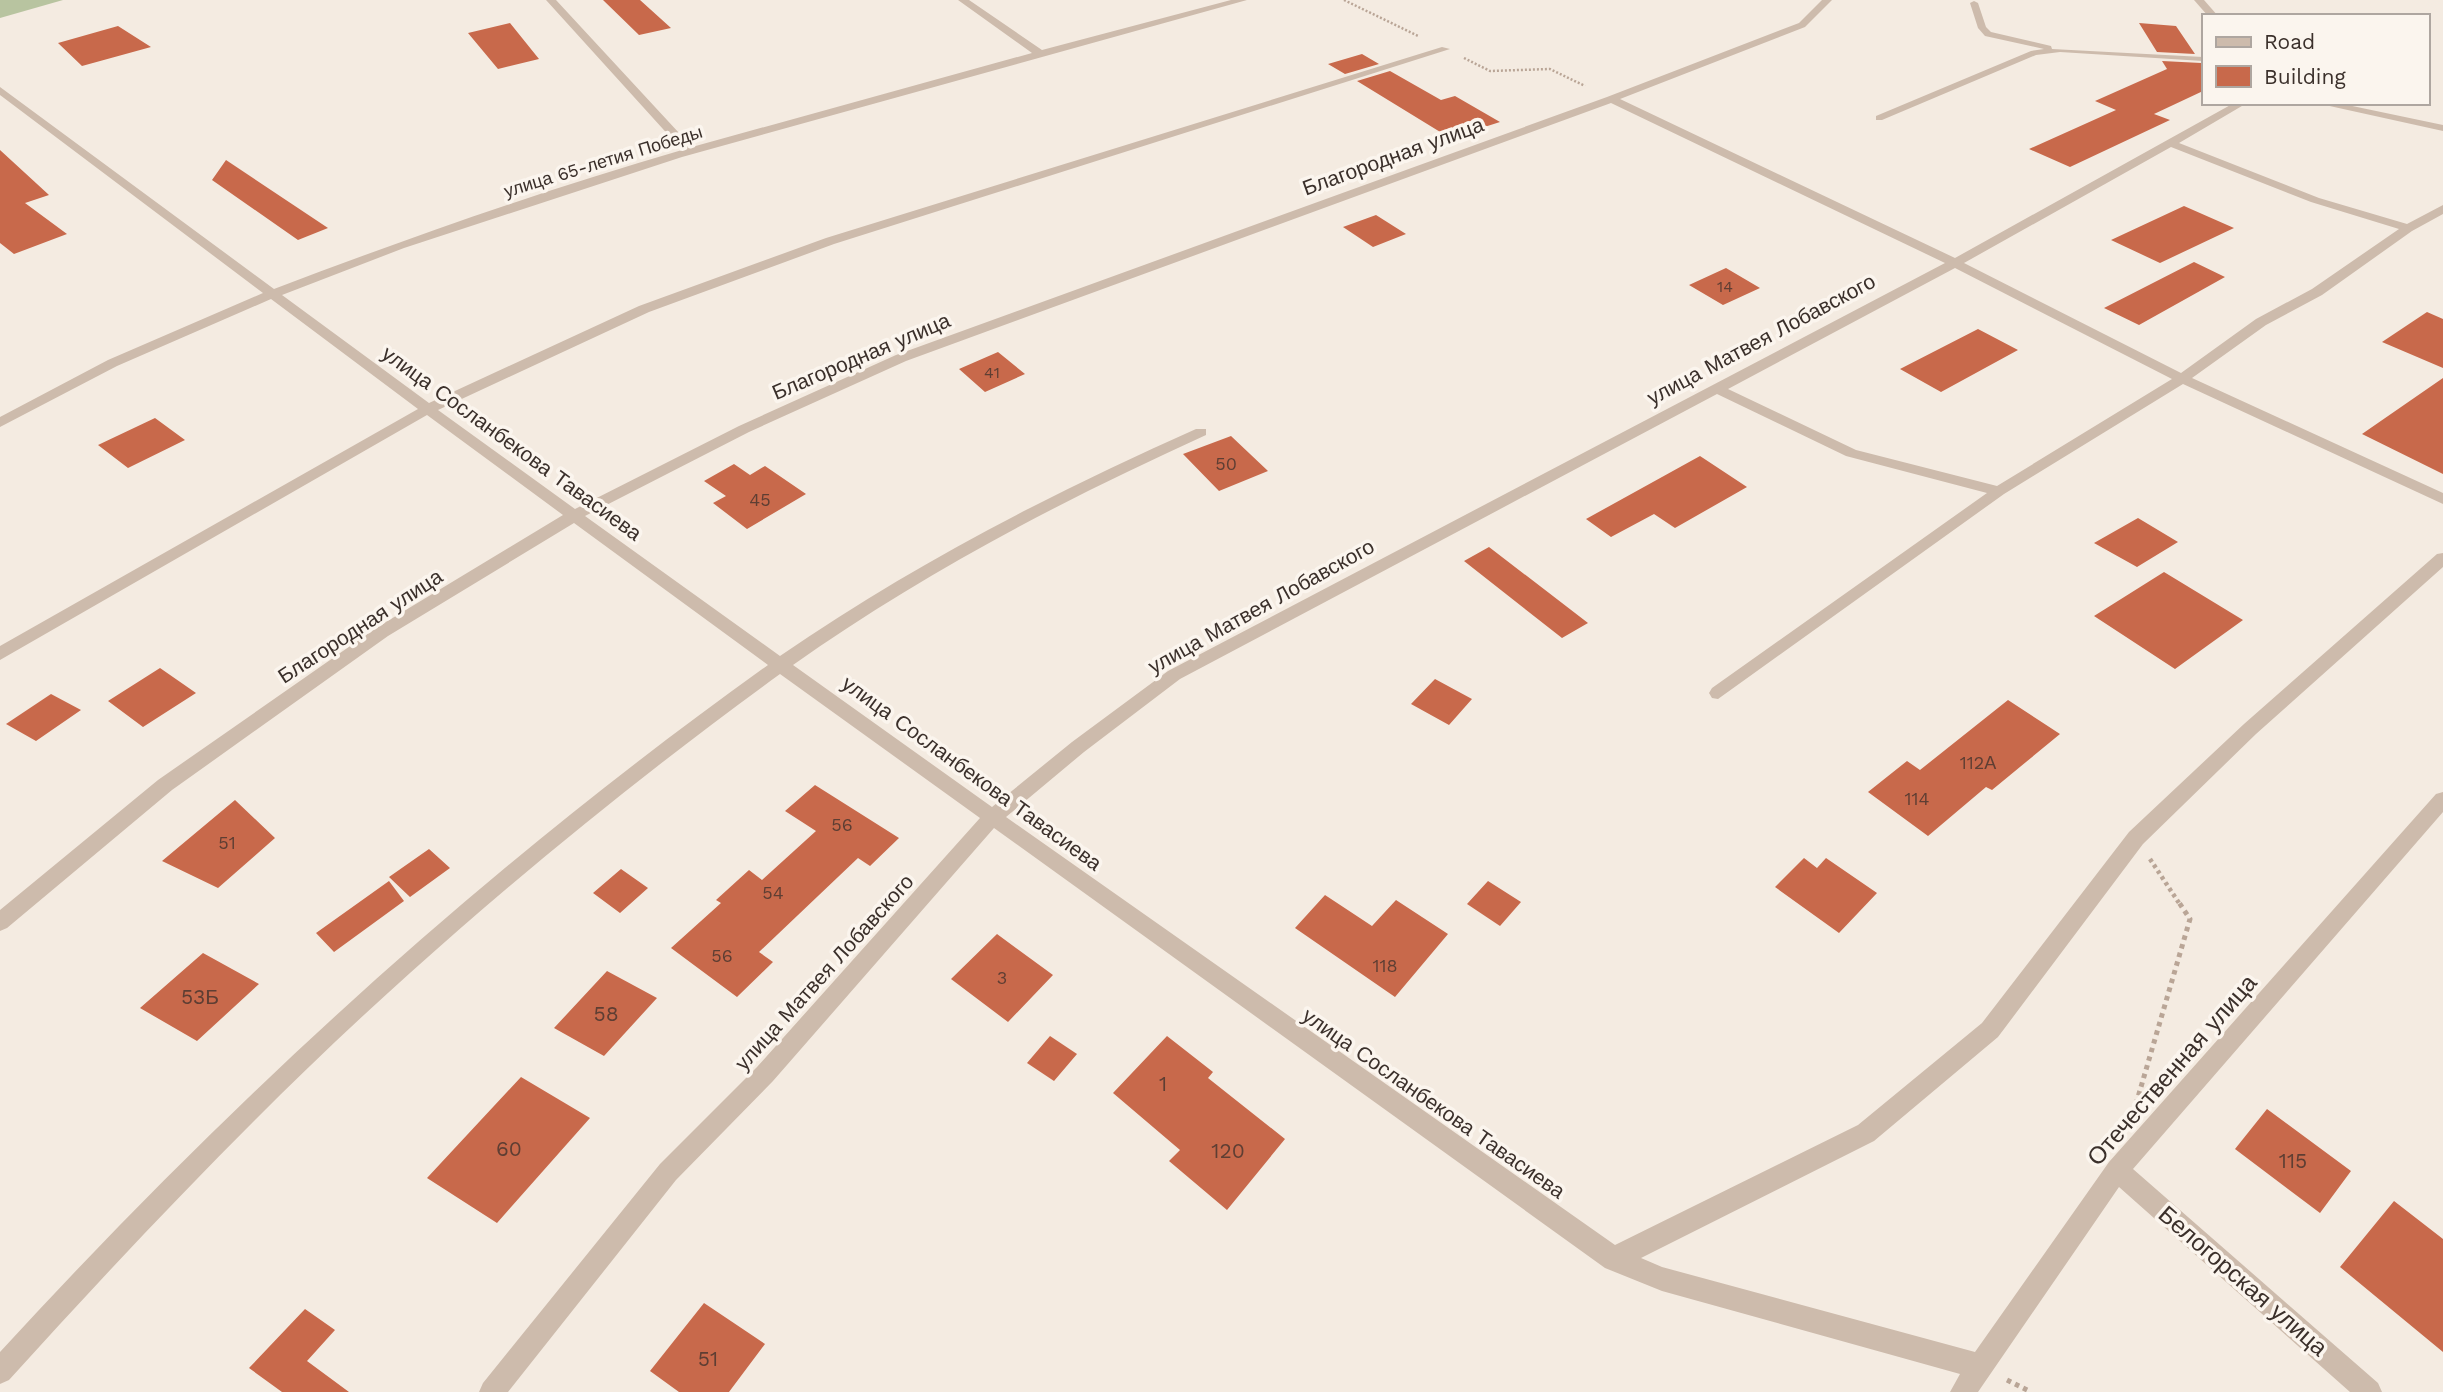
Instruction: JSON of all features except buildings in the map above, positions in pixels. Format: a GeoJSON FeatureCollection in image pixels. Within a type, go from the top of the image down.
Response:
{"type":"FeatureCollection","features":[{"type":"Feature","properties":{"kind":"street"},"geometry":{"type":"LineString","coordinates":[[551,0],[690,152]]}},
{"type":"Feature","properties":{"kind":"street"},"geometry":{"type":"LineString","coordinates":[[963,0],[1041,54]]}},
{"type":"Feature","properties":{"kind":"street","name":"улица 65-летия Победы"},"geometry":{"type":"LineString","coordinates":[[0,423],[126,356],[269,295],[471,219],[690,152],[1242,0]]}},
{"type":"Feature","properties":{"kind":"street","name":"Благородная улица"},"geometry":{"type":"LineString","coordinates":[[0,922],[165,785],[382,632],[572,517],[744,429],[901,358],[1611,99],[1802,25],[1828,0]]}},
{"type":"Feature","properties":{"kind":"street"},"geometry":{"type":"LineString","coordinates":[[2200,0],[2211,14]]}},
{"type":"Feature","properties":{"kind":"street"},"geometry":{"type":"LineString","coordinates":[[0,654],[426,410],[644,309],[818,246],[1445,49]]}},
{"type":"Feature","properties":{"kind":"street","name":"улица Сосланбекова Тавасиева"},"geometry":{"type":"LineString","coordinates":[[0,90],[269,295],[572,517],[1614,1259],[1662,1279],[1982,1367]]}},
{"type":"Feature","properties":{"kind":"street"},"geometry":{"type":"LineString","coordinates":[[1611,99],[1955,263],[2182,379],[2443,499]]}},
{"type":"Feature","properties":{"kind":"street","name":"улица Матвея Лобавского"},"geometry":{"type":"LineString","coordinates":[[492,1392],[668,1172],[765,1074],[993,817],[1078,747],[1174,675],[1955,263],[2239,105]]}},
{"type":"Feature","properties":{"kind":"street"},"geometry":{"type":"LineString","coordinates":[[2332,105],[2443,128]]}},
{"type":"Feature","properties":{"kind":"street"},"geometry":{"type":"LineString","coordinates":[[2172,144],[2315,200],[2408,228]]}},
{"type":"Feature","properties":{"kind":"street"},"geometry":{"type":"LineString","coordinates":[[1718,692],[1999,491],[2182,379],[2261,322],[2317,292],[2408,228],[2443,209]]}},
{"type":"Feature","properties":{"kind":"street"},"geometry":{"type":"LineString","coordinates":[[1717,389],[1851,453],[1999,491]]}},
{"type":"Feature","properties":{"kind":"street"},"geometry":{"type":"LineString","coordinates":[[0,1371],[204,1152],[384,980],[470,905],[612,790],[780,663],[966,546],[1107,474],[1201,432]]}},
{"type":"Feature","properties":{"kind":"street"},"geometry":{"type":"LineString","coordinates":[[1614,1259],[1866,1133],[1990,1030],[2136,838],[2250,729],[2443,558]]}},
{"type":"Feature","properties":{"kind":"street","name":"Отечественная улица"},"geometry":{"type":"LineString","coordinates":[[1963,1392],[2117,1170],[2443,799]]}},
{"type":"Feature","properties":{"kind":"street","name":"Белогорская улица"},"geometry":{"type":"LineString","coordinates":[[2117,1170],[2369,1392]]}},
{"type":"Feature","properties":{"kind":"lane"},"geometry":{"type":"LineString","coordinates":[[1974,3],[1982,28],[1989,34],[2060,50],[2202,59]]}},
{"type":"Feature","properties":{"kind":"lane"},"geometry":{"type":"LineString","coordinates":[[1879,117],[2034,53],[2060,50]]}},
{"type":"Feature","properties":{"kind":"path"},"geometry":{"type":"LineString","coordinates":[[1343,0],[1490,71],[1550,69],[1611,99]]}},
{"type":"Feature","properties":{"kind":"path"},"geometry":{"type":"LineString","coordinates":[[2132,1117],[2190,919],[2136,838]]}},
{"type":"Feature","properties":{"kind":"green space"},"geometry":{"type":"Polygon","coordinates":[[[0,0],[63,0],[0,18],[0,0]]]}}]}
